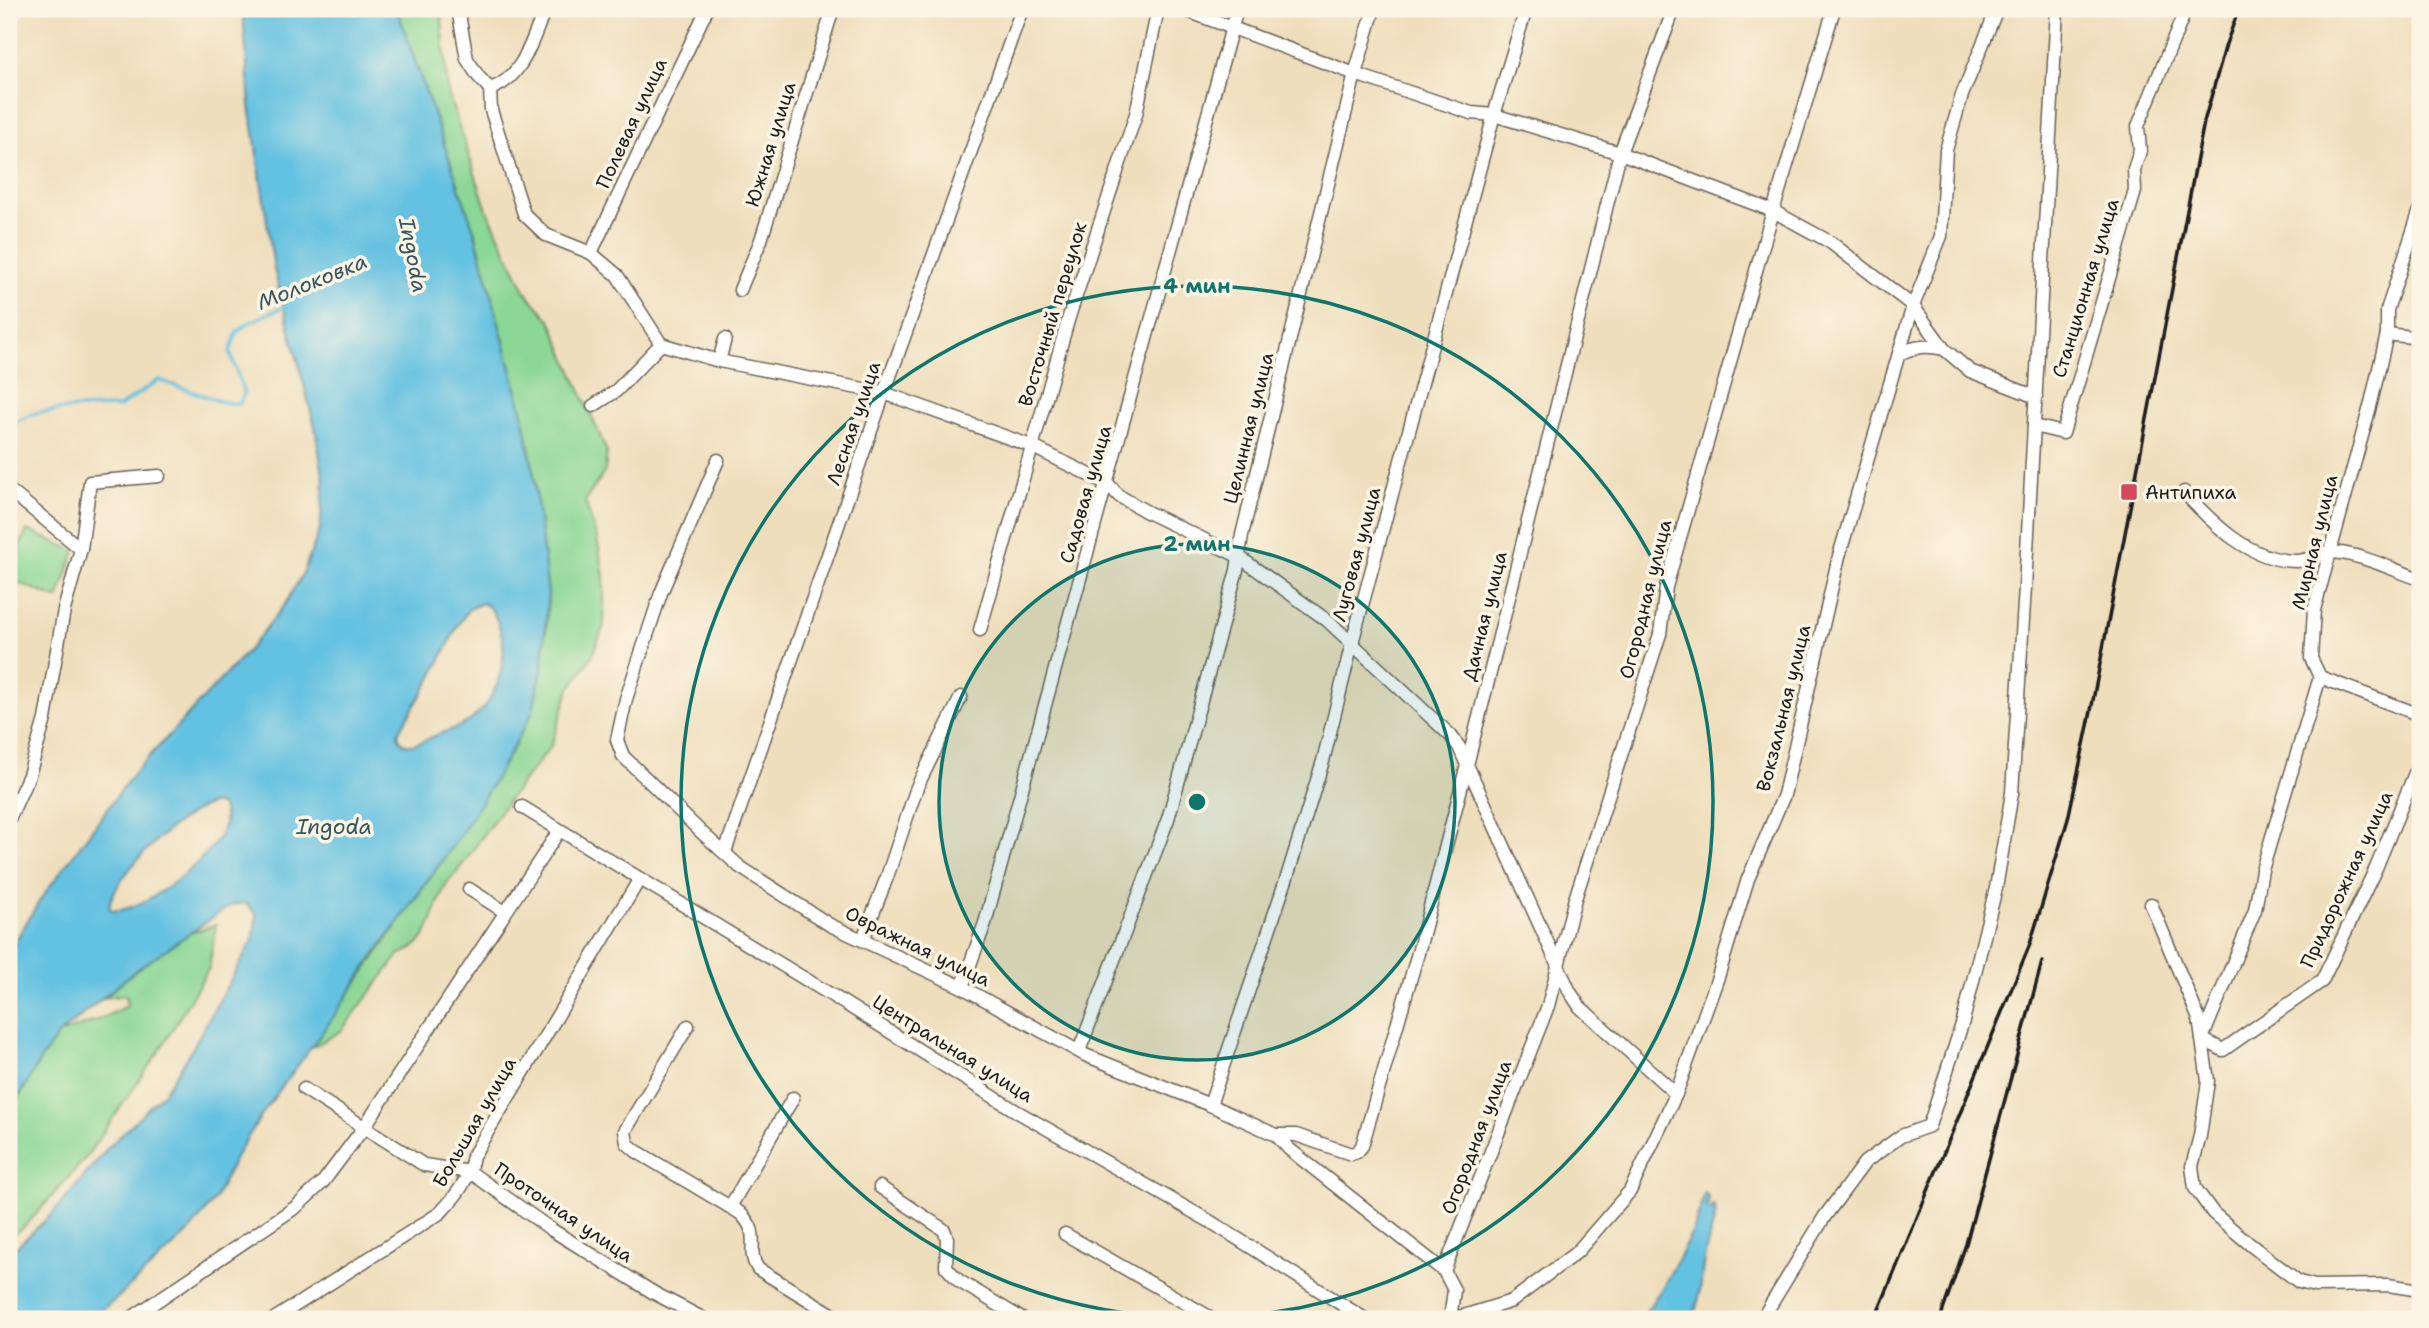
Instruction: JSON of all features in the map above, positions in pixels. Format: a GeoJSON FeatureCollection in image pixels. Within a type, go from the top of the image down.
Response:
{"type":"FeatureCollection","features":[{"type":"Feature","properties":{"kind":"street"},"geometry":{"type":"LineString","coordinates":[[458,9],[467,59],[490,89],[491,110],[524,214],[546,235],[591,253],[617,275],[661,344],[719,361],[884,393],[1031,446],[1108,484],[1119,496],[1147,512],[1238,556],[1328,621],[1451,736],[1459,747],[1570,992],[1580,1007],[1676,1094]]}},
{"type":"Feature","properties":{"kind":"street"},"geometry":{"type":"LineString","coordinates":[[490,89],[502,86],[515,73],[545,9]]}},
{"type":"Feature","properties":{"kind":"street","name":"Полевая улица"},"geometry":{"type":"LineString","coordinates":[[591,253],[706,9]]}},
{"type":"Feature","properties":{"kind":"street","name":"Южная улица"},"geometry":{"type":"LineString","coordinates":[[740,290],[761,240],[833,9]]}},
{"type":"Feature","properties":{"kind":"street","name":"Лесная улица"},"geometry":{"type":"LineString","coordinates":[[725,852],[884,393],[1022,9]]}},
{"type":"Feature","properties":{"kind":"street","name":"Восточный переулок"},"geometry":{"type":"LineString","coordinates":[[980,630],[1069,317],[1136,114],[1158,9]]}},
{"type":"Feature","properties":{"kind":"street"},"geometry":{"type":"LineString","coordinates":[[1182,9],[1355,74],[1471,113],[1494,115],[1620,153],[1773,211],[1830,242],[1913,306],[1944,349],[1970,371],[2036,397]]}},
{"type":"Feature","properties":{"kind":"street","name":"Садовая улица"},"geometry":{"type":"LineString","coordinates":[[962,987],[985,923],[1237,9]]}},
{"type":"Feature","properties":{"kind":"street","name":"Целинная улица"},"geometry":{"type":"LineString","coordinates":[[1079,1051],[1168,819],[1237,570],[1242,535],[1355,74],[1374,9]]}},
{"type":"Feature","properties":{"kind":"street","name":"Луговая улица"},"geometry":{"type":"LineString","coordinates":[[1210,1105],[1323,761],[1352,643],[1494,115],[1526,9]]}},
{"type":"Feature","properties":{"kind":"street","name":"Дачная улица"},"geometry":{"type":"LineString","coordinates":[[1276,1135],[1296,1136],[1351,1154],[1362,1146],[1418,953],[1467,765],[1620,153],[1674,9]]}},
{"type":"Feature","properties":{"kind":"street","name":"Огородная улица"},"geometry":{"type":"LineString","coordinates":[[1444,1271],[1548,1006],[1574,902],[1660,635],[1667,587],[1773,211],[1834,9]]}},
{"type":"Feature","properties":{"kind":"street","name":"Вокзальная улица"},"geometry":{"type":"LineString","coordinates":[[1452,1319],[1512,1301],[1577,1252],[1630,1191],[1676,1094],[1718,977],[1748,879],[1784,795],[1839,556],[1913,306],[1941,236],[1946,150],[1962,95],[1997,9]]}},
{"type":"Feature","properties":{"kind":"street"},"geometry":{"type":"LineString","coordinates":[[1762,1319],[1825,1216],[1865,1162],[1901,1136],[1929,1126],[1963,1021],[1996,888],[2012,793],[2057,9]]}},
{"type":"Feature","properties":{"kind":"street","name":"Станционная улица"},"geometry":{"type":"LineString","coordinates":[[2034,426],[2063,433],[2135,191],[2134,169],[2140,152],[2138,126],[2186,9]]}},
{"type":"Feature","properties":{"kind":"street","name":"Мирная улица"},"geometry":{"type":"LineString","coordinates":[[2320,677],[2311,658],[2314,610],[2371,403],[2387,334],[2387,310],[2420,210]]}},
{"type":"Feature","properties":{"kind":"street"},"geometry":{"type":"LineString","coordinates":[[2387,334],[2420,338]]}},
{"type":"Feature","properties":{"kind":"street"},"geometry":{"type":"LineString","coordinates":[[719,361],[725,339]]}},
{"type":"Feature","properties":{"kind":"street"},"geometry":{"type":"LineString","coordinates":[[593,407],[617,391],[661,344]]}},
{"type":"Feature","properties":{"kind":"street"},"geometry":{"type":"LineString","coordinates":[[1899,354],[1913,347],[1926,345],[1944,349]]}},
{"type":"Feature","properties":{"kind":"street","name":"Овражная улица"},"geometry":{"type":"LineString","coordinates":[[718,460],[661,593],[626,698],[617,740],[623,756],[740,867],[830,925],[962,987],[1085,1055],[1210,1105],[1276,1135],[1289,1149],[1444,1271]]}},
{"type":"Feature","properties":{"kind":"street"},"geometry":{"type":"LineString","coordinates":[[9,819],[29,775],[45,719],[64,610],[81,549],[90,482],[159,476]]}},
{"type":"Feature","properties":{"kind":"street"},"geometry":{"type":"LineString","coordinates":[[9,490],[81,549]]}},
{"type":"Feature","properties":{"kind":"street"},"geometry":{"type":"LineString","coordinates":[[2184,492],[2214,525],[2252,550],[2296,561],[2314,559],[2329,552],[2355,556],[2420,579]]}},
{"type":"Feature","properties":{"kind":"street"},"geometry":{"type":"LineString","coordinates":[[2202,1039],[2255,910],[2262,870],[2320,677],[2420,715]]}},
{"type":"Feature","properties":{"kind":"street"},"geometry":{"type":"LineString","coordinates":[[863,939],[917,787],[961,697]]}},
{"type":"Feature","properties":{"kind":"street","name":"Придорожная улица"},"geometry":{"type":"LineString","coordinates":[[2202,1039],[2223,1050],[2322,981],[2376,868],[2420,761]]}},
{"type":"Feature","properties":{"kind":"street","name":"Центральная улица"},"geometry":{"type":"LineString","coordinates":[[522,807],[1016,1111],[1211,1222],[1365,1319]]}},
{"type":"Feature","properties":{"kind":"street"},"geometry":{"type":"LineString","coordinates":[[130,1319],[296,1207],[323,1182],[365,1126],[559,831]]}},
{"type":"Feature","properties":{"kind":"street","name":"Большая улица"},"geometry":{"type":"LineString","coordinates":[[274,1319],[440,1213],[457,1195],[470,1172],[474,1156],[639,880]]}},
{"type":"Feature","properties":{"kind":"street"},"geometry":{"type":"LineString","coordinates":[[469,889],[505,912]]}},
{"type":"Feature","properties":{"kind":"street"},"geometry":{"type":"LineString","coordinates":[[2151,904],[2199,1019],[2208,1081],[2200,1136],[2192,1166],[2195,1188],[2213,1213],[2299,1282],[2315,1286],[2388,1285],[2420,1290]]}},
{"type":"Feature","properties":{"kind":"street"},"geometry":{"type":"LineString","coordinates":[[688,1026],[625,1131],[624,1137],[636,1151],[730,1207],[750,1222],[754,1233],[753,1261],[758,1269],[840,1319]]}},
{"type":"Feature","properties":{"kind":"street","name":"Проточная улица"},"geometry":{"type":"LineString","coordinates":[[304,1089],[424,1165],[470,1172],[552,1230],[654,1293],[704,1319]]}},
{"type":"Feature","properties":{"kind":"street"},"geometry":{"type":"LineString","coordinates":[[730,1207],[793,1098]]}},
{"type":"Feature","properties":{"kind":"street"},"geometry":{"type":"LineString","coordinates":[[880,1187],[944,1230],[947,1238],[946,1267],[958,1281],[1022,1319]]}},
{"type":"Feature","properties":{"kind":"street"},"geometry":{"type":"LineString","coordinates":[[1065,1234],[1213,1319]]}},
{"type":"Feature","properties":{"kind":"street"},"geometry":{"type":"LineString","coordinates":[[1444,1271],[1454,1290],[1452,1319]]}},
{"type":"Feature","properties":{"kind":"green space"},"geometry":{"type":"Polygon","coordinates":[[[397,9],[441,9],[448,93],[487,210],[526,293],[550,320],[607,452],[605,471],[585,501],[597,539],[604,575],[604,625],[592,656],[569,690],[551,746],[448,882],[422,940],[400,954],[341,1031],[311,1048],[459,837],[515,745],[546,631],[548,593],[533,469],[523,414],[475,233],[397,9]]]}},
{"type":"Feature","properties":{"kind":"green space"},"geometry":{"type":"Polygon","coordinates":[[[27,530],[75,551],[58,599],[12,580],[9,585],[9,559],[13,560],[27,530]]]}},
{"type":"Feature","properties":{"kind":"green space"},"geometry":{"type":"Polygon","coordinates":[[[216,925],[209,968],[160,1050],[84,1160],[29,1222],[9,1238],[9,1114],[40,1060],[59,1034],[127,1006],[126,995],[104,998],[136,970],[186,934],[216,925]]]}},
{"type":"Feature","properties":{"kind":"water","name":"Ingoda"},"geometry":{"type":"Polygon","coordinates":[[[243,9],[397,9],[475,233],[523,414],[533,469],[548,593],[542,670],[532,713],[493,783],[459,837],[265,1110],[237,1154],[215,1199],[189,1232],[116,1299],[89,1319],[9,1319],[9,1254],[55,1211],[107,1149],[164,1092],[188,1056],[253,940],[257,915],[246,903],[231,905],[136,970],[59,1034],[40,1060],[9,1114],[9,952],[40,900],[134,773],[251,647],[285,604],[303,573],[320,529],[324,481],[315,427],[274,269],[250,106],[243,9]],[[482,603],[469,609],[458,625],[431,679],[398,733],[404,744],[420,743],[464,724],[481,711],[488,701],[499,678],[503,641],[494,614],[482,603]],[[215,803],[185,818],[153,844],[115,891],[109,905],[111,910],[124,909],[157,894],[206,854],[224,825],[222,806],[215,803]]]}},
{"type":"Feature","properties":{"kind":"water"},"geometry":{"type":"Polygon","coordinates":[[[1705,1193],[1709,1198],[1707,1208],[1711,1210],[1713,1205],[1716,1212],[1705,1252],[1697,1306],[1691,1319],[1641,1319],[1664,1285],[1693,1231],[1705,1193]]]}},
{"type":"Feature","properties":{"kind":"waterway","name":"Молоковка"},"geometry":{"type":"LineString","coordinates":[[9,437],[16,422],[35,413],[119,407],[159,380],[222,402],[240,404],[244,393],[230,352],[237,332],[250,322],[286,306]]}},
{"type":"Feature","properties":{"kind":"railway"},"geometry":{"type":"LineString","coordinates":[[1875,1319],[2030,944],[2068,819],[2204,122],[2239,9]]}},
{"type":"Feature","properties":{"kind":"railway"},"geometry":{"type":"LineString","coordinates":[[1940,1319],[1966,1244],[2042,962]]}},
{"type":"Feature","properties":{"kind":"place","name":"Антипиха"},"geometry":{"type":"Point","coordinates":[2129,492]}}]}
